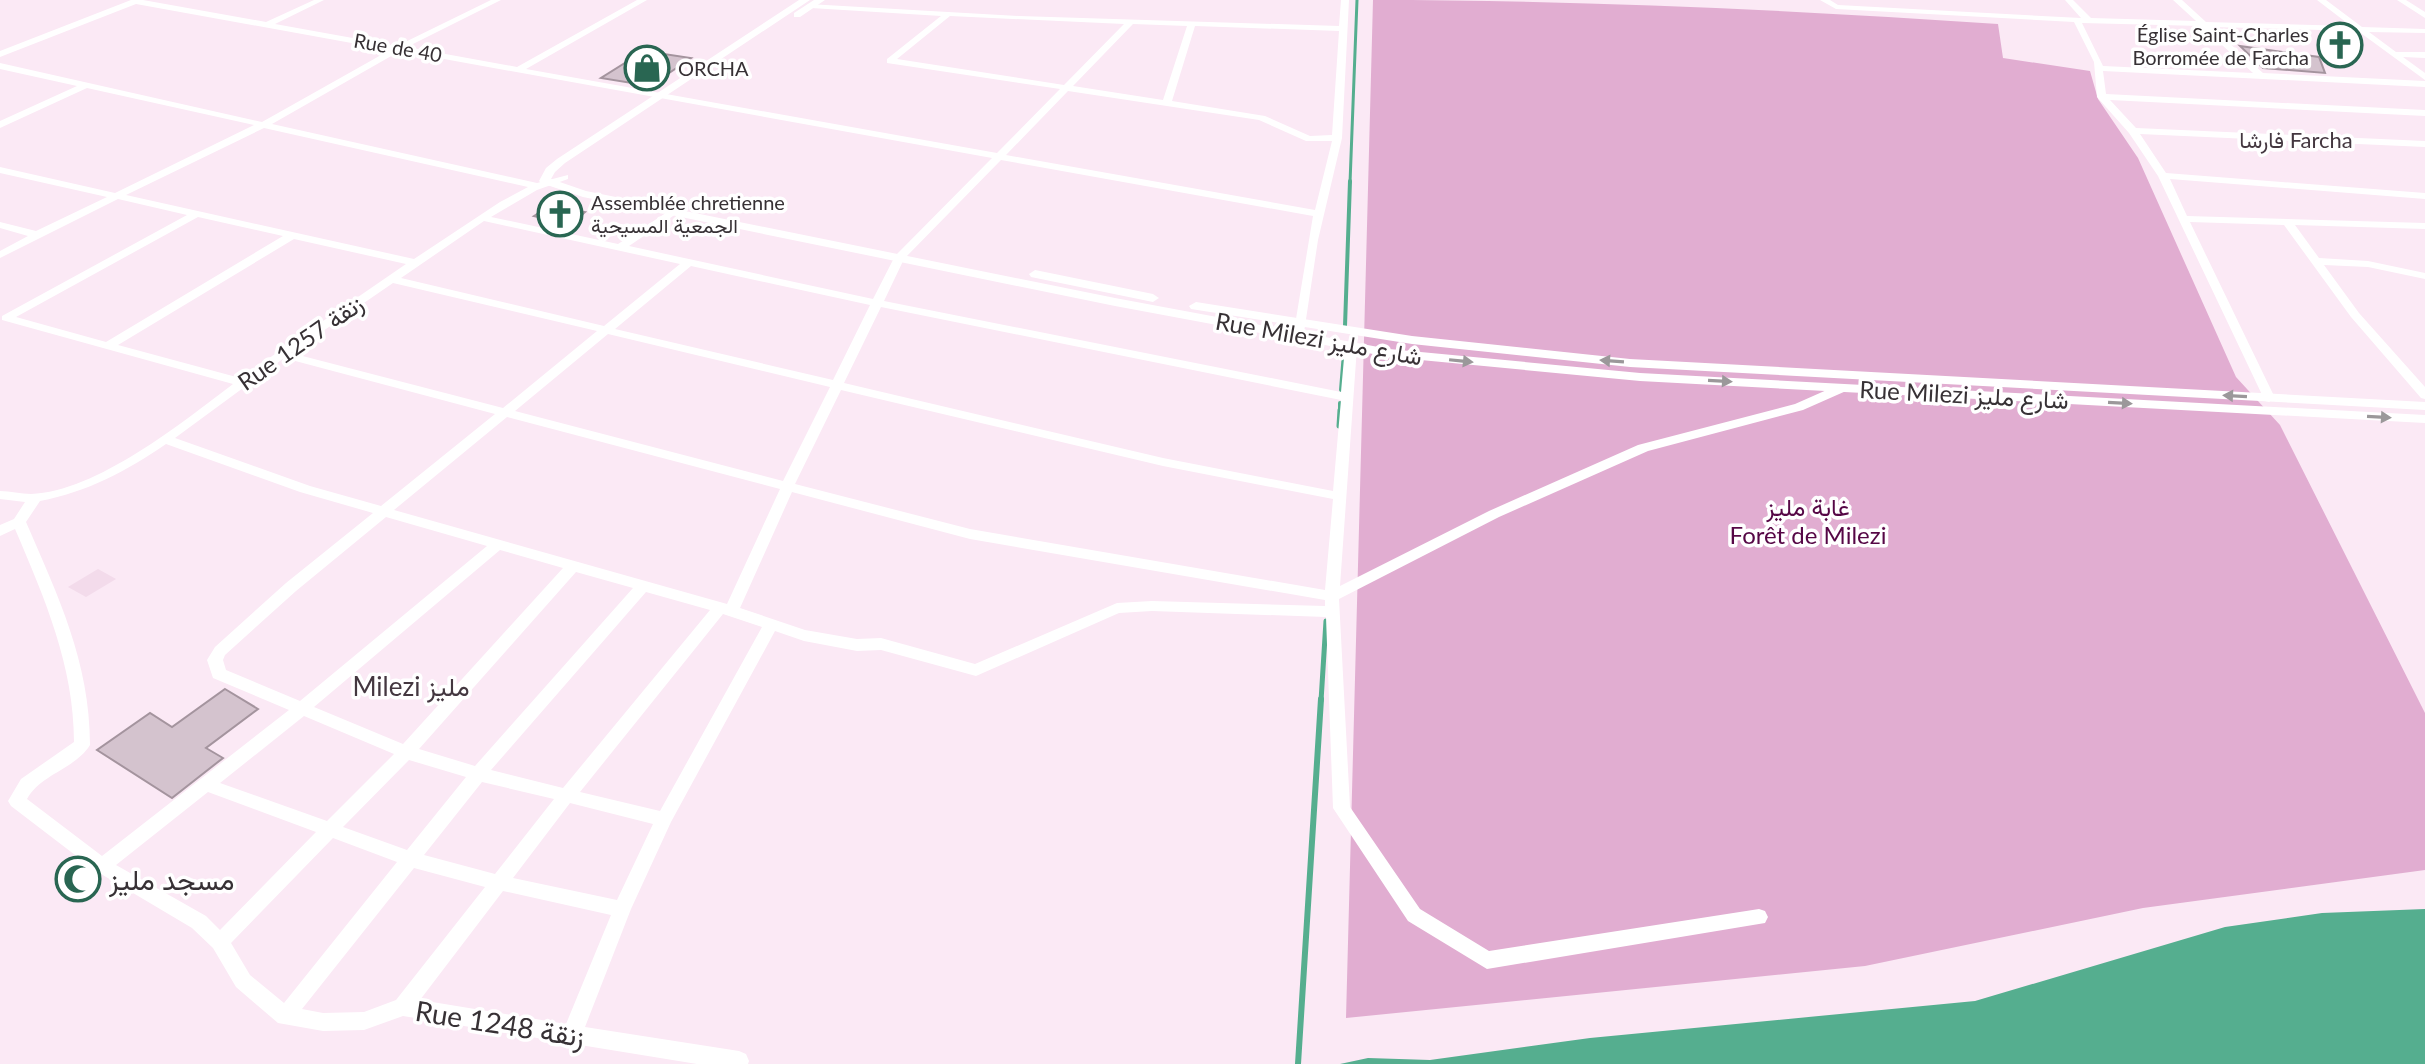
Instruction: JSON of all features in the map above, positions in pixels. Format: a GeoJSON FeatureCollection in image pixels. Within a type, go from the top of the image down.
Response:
{"type":"FeatureCollection","features":[{"type":"Feature","properties":{"kind":"street"},"geometry":{"type":"LineString","coordinates":[[0,54],[136,0]]}},
{"type":"Feature","properties":{"kind":"street","name":"Rue de 40"},"geometry":{"type":"LineString","coordinates":[[136,0],[1318,214]]}},
{"type":"Feature","properties":{"kind":"street"},"geometry":{"type":"LineString","coordinates":[[265,25],[320,0]]}},
{"type":"Feature","properties":{"kind":"street"},"geometry":{"type":"LineString","coordinates":[[0,255],[115,195],[266,123],[401,47],[497,0]]}},
{"type":"Feature","properties":{"kind":"street"},"geometry":{"type":"LineString","coordinates":[[518,70],[643,0]]}},
{"type":"Feature","properties":{"kind":"street"},"geometry":{"type":"LineString","coordinates":[[1300,331],[1318,214],[1337,138],[1345,0]]}},
{"type":"Feature","properties":{"kind":"street"},"geometry":{"type":"LineString","coordinates":[[1824,0],[1836,7],[1993,11],[2083,20],[2425,31]]}},
{"type":"Feature","properties":{"kind":"street"},"geometry":{"type":"LineString","coordinates":[[2069,0],[2083,20],[2099,68],[2102,97],[2133,131],[2163,176],[2269,398]]}},
{"type":"Feature","properties":{"kind":"street"},"geometry":{"type":"LineString","coordinates":[[2177,0],[2259,74]]}},
{"type":"Feature","properties":{"kind":"street"},"geometry":{"type":"LineString","coordinates":[[2321,0],[2425,77]]}},
{"type":"Feature","properties":{"kind":"street"},"geometry":{"type":"LineString","coordinates":[[2401,0],[2425,16]]}},
{"type":"Feature","properties":{"kind":"street"},"geometry":{"type":"LineString","coordinates":[[0,66],[539,183],[561,161],[665,98],[812,2],[948,14],[1343,29]]}},
{"type":"Feature","properties":{"kind":"street"},"geometry":{"type":"LineString","coordinates":[[948,14],[890,61],[1262,118],[1309,139],[1337,138]]}},
{"type":"Feature","properties":{"kind":"street"},"geometry":{"type":"LineString","coordinates":[[403,1007],[566,796],[725,610],[903,253],[1131,22]]}},
{"type":"Feature","properties":{"kind":"street"},"geometry":{"type":"LineString","coordinates":[[1167,103],[1191,25]]}},
{"type":"Feature","properties":{"kind":"street"},"geometry":{"type":"LineString","coordinates":[[2392,54],[2425,55]]}},
{"type":"Feature","properties":{"kind":"street"},"geometry":{"type":"LineString","coordinates":[[2099,68],[2425,84]]}},
{"type":"Feature","properties":{"kind":"street"},"geometry":{"type":"LineString","coordinates":[[0,125],[86,85]]}},
{"type":"Feature","properties":{"kind":"street"},"geometry":{"type":"LineString","coordinates":[[2102,97],[2425,113]]}},
{"type":"Feature","properties":{"kind":"street"},"geometry":{"type":"LineString","coordinates":[[564,177],[564,173],[665,98]]}},
{"type":"Feature","properties":{"kind":"street"},"geometry":{"type":"LineString","coordinates":[[2133,131],[2425,144]]}},
{"type":"Feature","properties":{"kind":"street"},"geometry":{"type":"LineString","coordinates":[[0,170],[416,263]]}},
{"type":"Feature","properties":{"kind":"street"},"geometry":{"type":"LineString","coordinates":[[2163,176],[2425,196]]}},
{"type":"Feature","properties":{"kind":"street","name":"Rue 1257 زنقة"},"geometry":{"type":"LineString","coordinates":[[33,501],[104,474],[167,440],[241,382],[483,218],[539,183],[564,177]]}},
{"type":"Feature","properties":{"kind":"street","name":"Rue Milezi شارع مليز"},"geometry":{"type":"LineString","coordinates":[[564,177],[903,253]]}},
{"type":"Feature","properties":{"kind":"street","name":"Rue Milezi شارع مليز"},"geometry":{"type":"LineString","coordinates":[[539,183],[672,212],[903,253],[1300,331],[1630,363],[2425,406]]}},
{"type":"Feature","properties":{"kind":"street"},"geometry":{"type":"LineString","coordinates":[[619,248],[672,212]]}},
{"type":"Feature","properties":{"kind":"street"},"geometry":{"type":"LineString","coordinates":[[3,320],[196,214]]}},
{"type":"Feature","properties":{"kind":"street"},"geometry":{"type":"LineString","coordinates":[[483,218],[876,303],[1346,397]]}},
{"type":"Feature","properties":{"kind":"street"},"geometry":{"type":"LineString","coordinates":[[2182,219],[2425,226]]}},
{"type":"Feature","properties":{"kind":"street"},"geometry":{"type":"LineString","coordinates":[[2287,222],[2355,315],[2425,395]]}},
{"type":"Feature","properties":{"kind":"street"},"geometry":{"type":"LineString","coordinates":[[0,225],[37,235]]}},
{"type":"Feature","properties":{"kind":"street"},"geometry":{"type":"LineString","coordinates":[[107,346],[291,236]]}},
{"type":"Feature","properties":{"kind":"street"},"geometry":{"type":"LineString","coordinates":[[2317,261],[2362,263],[2425,276]]}},
{"type":"Feature","properties":{"kind":"street"},"geometry":{"type":"LineString","coordinates":[[664,819],[478,774],[406,752],[219,674],[215,660],[220,651],[291,587],[688,263]]}},
{"type":"Feature","properties":{"kind":"street"},"geometry":{"type":"LineString","coordinates":[[391,279],[604,332],[1163,462],[1338,496]]}},
{"type":"Feature","properties":{"kind":"street"},"geometry":{"type":"LineString","coordinates":[[3,320],[241,382]]}},
{"type":"Feature","properties":{"kind":"street","name":"Rue Milezi شارع مليز"},"geometry":{"type":"LineString","coordinates":[[1300,331],[1351,347],[1488,364],[1625,376],[2425,419]]}},
{"type":"Feature","properties":{"kind":"street"},"geometry":{"type":"LineString","coordinates":[[1351,347],[1338,496],[1333,604],[1342,808],[1414,915],[1487,960],[1759,917]]}},
{"type":"Feature","properties":{"kind":"street"},"geometry":{"type":"LineString","coordinates":[[282,354],[970,534],[1333,604]]}},
{"type":"Feature","properties":{"kind":"street"},"geometry":{"type":"LineString","coordinates":[[167,440],[305,489],[725,610],[770,626],[857,645],[881,644],[976,670],[1117,608],[1333,604],[1494,514],[1643,448],[1799,407],[1842,388]]}},
{"type":"Feature","properties":{"kind":"street"},"geometry":{"type":"LineString","coordinates":[[0,495],[33,501],[19,522],[0,531]]}},
{"type":"Feature","properties":{"kind":"street"},"geometry":{"type":"LineString","coordinates":[[19,522],[64,629],[75,671],[83,729],[82,745],[31,782],[20,792],[17,801],[102,866],[199,922],[220,942],[243,981],[285,1016],[478,774],[641,588]]}},
{"type":"Feature","properties":{"kind":"street"},"geometry":{"type":"LineString","coordinates":[[102,866],[300,710],[496,546]]}},
{"type":"Feature","properties":{"kind":"street"},"geometry":{"type":"LineString","coordinates":[[220,942],[331,832],[571,568]]}},
{"type":"Feature","properties":{"kind":"street"},"geometry":{"type":"LineString","coordinates":[[572,1034],[622,909],[664,819],[770,626]]}},
{"type":"Feature","properties":{"kind":"street"},"geometry":{"type":"LineString","coordinates":[[207,785],[410,859],[501,883],[622,909]]}},
{"type":"Feature","properties":{"kind":"street","name":"Rue 1248 زنقة"},"geometry":{"type":"LineString","coordinates":[[285,1016],[323,1022],[364,1021],[403,1007],[739,1061]]}},
{"type":"Feature","properties":{"kind":"shaded area"},"geometry":{"type":"Polygon","coordinates":[[[98,569],[116,579],[86,597],[68,587],[98,569]]]}},
{"type":"Feature","properties":{"kind":"shaded area"},"geometry":{"type":"Polygon","coordinates":[[[2425,909],[2425,1064],[1340,1064],[1368,1058],[1430,1060],[1590,1038],[1975,1001],[2225,927],[2322,913],[2425,909]]]}},
{"type":"Feature","properties":{"kind":"green space","name":"غابة مليز Forêt de Milezi"},"geometry":{"type":"Polygon","coordinates":[[[1373,0],[1686,7],[1998,24],[2003,58],[2090,71],[2098,99],[2138,158],[2236,377],[2280,425],[2425,713],[2425,870],[2143,908],[1865,966],[1346,1018],[1373,0]]]}},
{"type":"Feature","properties":{"kind":"building"},"geometry":{"type":"Polygon","coordinates":[[[2240,46],[2319,57],[2325,73],[2263,68],[2240,46]]]}},
{"type":"Feature","properties":{"kind":"building","name":"ORCHA"},"geometry":{"type":"Polygon","coordinates":[[[644,51],[691,58],[650,86],[601,78],[644,51]]]}},
{"type":"Feature","properties":{"kind":"building","name":"Assemblée chretienne الجمعية المسيحية"},"geometry":{"type":"Polygon","coordinates":[[[551,205],[585,212],[570,225],[534,216],[551,205]]]}},
{"type":"Feature","properties":{"kind":"building"},"geometry":{"type":"Polygon","coordinates":[[[225,689],[258,709],[206,748],[223,758],[172,798],[97,750],[150,713],[172,727],[225,689]]]}},
{"type":"Feature","properties":{"kind":"waterway"},"geometry":{"type":"LineString","coordinates":[[1350,183],[1357,0]]}},
{"type":"Feature","properties":{"kind":"waterway"},"geometry":{"type":"LineString","coordinates":[[1345,326],[1350,181]]}},
{"type":"Feature","properties":{"kind":"waterway"},"geometry":{"type":"LineString","coordinates":[[1341,390],[1344,353]]}},
{"type":"Feature","properties":{"kind":"waterway"},"geometry":{"type":"LineString","coordinates":[[1340,403],[1340,410]]}},
{"type":"Feature","properties":{"kind":"waterway"},"geometry":{"type":"LineString","coordinates":[[1339,426],[1340,410]]}},
{"type":"Feature","properties":{"kind":"waterway"},"geometry":{"type":"LineString","coordinates":[[1321,701],[1326,621]]}},
{"type":"Feature","properties":{"kind":"waterway"},"geometry":{"type":"LineString","coordinates":[[1298,1064],[1321,699]]}},
{"type":"Feature","properties":{"kind":"place","name":"Église Saint-Charles Borromée de Farcha"},"geometry":{"type":"Point","coordinates":[2340,45]}},
{"type":"Feature","properties":{"kind":"place","name":"ORCHA"},"geometry":{"type":"Point","coordinates":[647,68]}},
{"type":"Feature","properties":{"kind":"place","name":"Assemblée chretienne الجمعية المسيحية"},"geometry":{"type":"Point","coordinates":[560,214]}},
{"type":"Feature","properties":{"kind":"place","name":"مسجد مليز"},"geometry":{"type":"Point","coordinates":[78,879]}},
{"type":"Feature","properties":{"kind":"district","name":"فارشا Farcha"},"geometry":{"type":"Point","coordinates":[2296,139]}},
{"type":"Feature","properties":{"kind":"district","name":"Milezi مليز"},"geometry":{"type":"Point","coordinates":[411,686]}}]}
